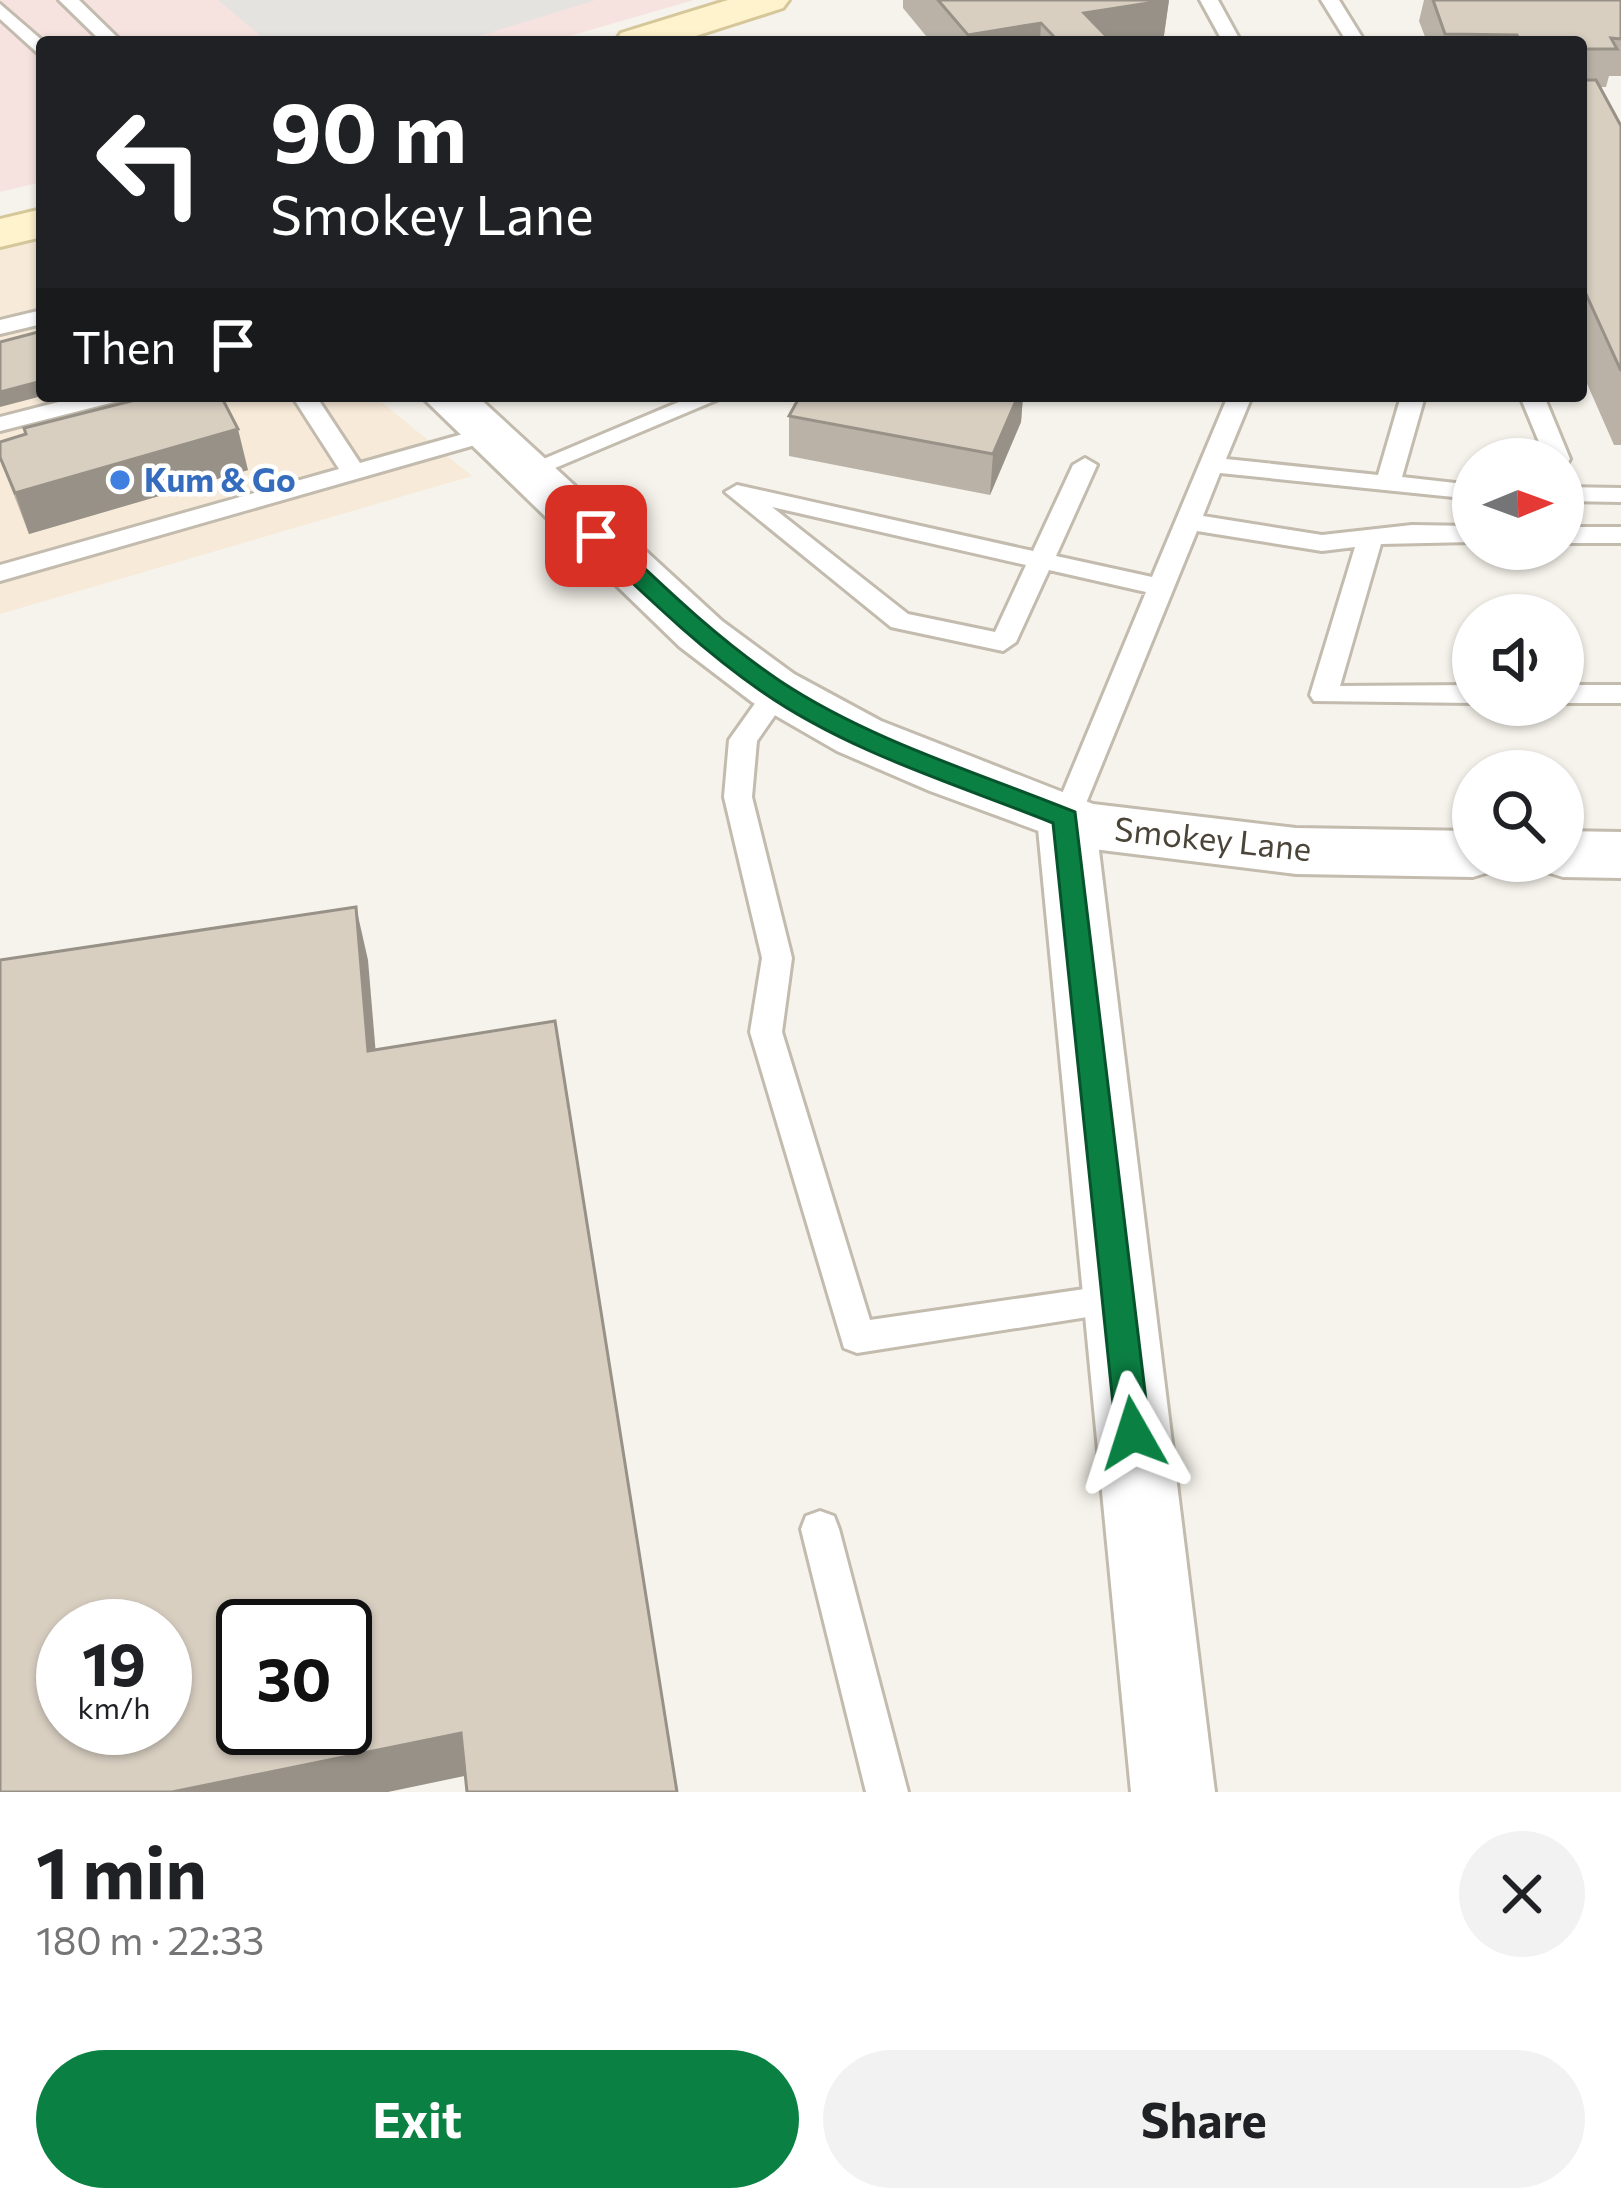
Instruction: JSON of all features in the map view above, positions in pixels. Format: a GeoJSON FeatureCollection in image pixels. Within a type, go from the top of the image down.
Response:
{"type":"FeatureCollection","features":[{"type":"Feature","properties":{"kind":"main road"},"geometry":{"type":"LineString","coordinates":[[653,36],[769,0]]}},
{"type":"Feature","properties":{"kind":"main road"},"geometry":{"type":"LineString","coordinates":[[0,233],[36,225]]}},
{"type":"Feature","properties":{"kind":"street","name":"Smokey Lane"},"geometry":{"type":"LineString","coordinates":[[487,434],[701,634],[778,691],[859,736],[1066,818],[1142,836],[1296,850],[1452,854]]}},
{"type":"Feature","properties":{"kind":"street"},"geometry":{"type":"LineString","coordinates":[[1066,818],[1173,1792]]}},
{"type":"Feature","properties":{"kind":"street"},"geometry":{"type":"LineString","coordinates":[[1584,854],[1621,855]]}},
{"type":"Feature","properties":{"kind":"lane"},"geometry":{"type":"LineString","coordinates":[[68,0],[107,36]]}},
{"type":"Feature","properties":{"kind":"lane"},"geometry":{"type":"LineString","coordinates":[[1209,0],[1229,36]]}},
{"type":"Feature","properties":{"kind":"lane"},"geometry":{"type":"LineString","coordinates":[[1330,0],[1352,36]]}},
{"type":"Feature","properties":{"kind":"lane"},"geometry":{"type":"LineString","coordinates":[[0,10],[36,45]]}},
{"type":"Feature","properties":{"kind":"lane"},"geometry":{"type":"LineString","coordinates":[[0,327],[36,318]]}},
{"type":"Feature","properties":{"kind":"lane"},"geometry":{"type":"LineString","coordinates":[[0,424],[27,408],[69,402]]}},
{"type":"Feature","properties":{"kind":"lane"},"geometry":{"type":"LineString","coordinates":[[308,402],[354,473]]}},
{"type":"Feature","properties":{"kind":"lane"},"geometry":{"type":"LineString","coordinates":[[0,573],[487,434],[678,402]]}},
{"type":"Feature","properties":{"kind":"lane"},"geometry":{"type":"LineString","coordinates":[[1066,818],[1238,402]]}},
{"type":"Feature","properties":{"kind":"lane"},"geometry":{"type":"LineString","coordinates":[[1388,483],[1411,402]]}},
{"type":"Feature","properties":{"kind":"lane"},"geometry":{"type":"LineString","coordinates":[[1534,402],[1549,438]]}},
{"type":"Feature","properties":{"kind":"lane"},"geometry":{"type":"LineString","coordinates":[[1085,465],[1041,560],[1003,642],[900,621],[737,492],[901,529],[1041,560],[1164,587]]}},
{"type":"Feature","properties":{"kind":"lane"},"geometry":{"type":"LineString","coordinates":[[1213,465],[1452,490]]}},
{"type":"Feature","properties":{"kind":"lane"},"geometry":{"type":"LineString","coordinates":[[1584,489],[1621,495]]}},
{"type":"Feature","properties":{"kind":"lane"},"geometry":{"type":"LineString","coordinates":[[1190,522],[1322,543],[1452,535]]}},
{"type":"Feature","properties":{"kind":"lane"},"geometry":{"type":"LineString","coordinates":[[1584,535],[1621,535]]}},
{"type":"Feature","properties":{"kind":"lane"},"geometry":{"type":"LineString","coordinates":[[1370,538],[1324,695],[1452,694]]}},
{"type":"Feature","properties":{"kind":"lane"},"geometry":{"type":"LineString","coordinates":[[778,691],[743,740],[738,797],[777,958],[766,1032],[857,1337],[1119,1299]]}},
{"type":"Feature","properties":{"kind":"lane"},"geometry":{"type":"LineString","coordinates":[[1584,694],[1621,694]]}},
{"type":"Feature","properties":{"kind":"lane"},"geometry":{"type":"LineString","coordinates":[[820,1529],[886,1792]]}},
{"type":"Feature","properties":{"kind":"shaded area"},"geometry":{"type":"Polygon","coordinates":[[[0,0],[694,0],[570,36],[36,36],[36,183],[0,192],[0,0]]]}},
{"type":"Feature","properties":{"kind":"shaded area"},"geometry":{"type":"Polygon","coordinates":[[[218,0],[596,0],[479,36],[261,36],[218,0]]]}},
{"type":"Feature","properties":{"kind":"shaded area"},"geometry":{"type":"Polygon","coordinates":[[[36,236],[36,402],[381,402],[472,476],[0,614],[0,245],[36,236]]]}},
{"type":"Feature","properties":{"kind":"building"},"geometry":{"type":"Polygon","coordinates":[[[938,0],[1168,0],[1084,13],[1106,36],[1053,36],[1041,23],[968,35],[938,0]]]}},
{"type":"Feature","properties":{"kind":"building"},"geometry":{"type":"Polygon","coordinates":[[[1433,0],[1621,0],[1621,39],[1611,38],[1617,49],[1587,49],[1587,36],[1445,34],[1433,0]]]}},
{"type":"Feature","properties":{"kind":"building"},"geometry":{"type":"Polygon","coordinates":[[[1587,80],[1596,80],[1621,126],[1621,371],[1587,296],[1587,80]]]}},
{"type":"Feature","properties":{"kind":"building"},"geometry":{"type":"Polygon","coordinates":[[[36,333],[36,383],[0,392],[0,342],[36,333]]]}},
{"type":"Feature","properties":{"kind":"building"},"geometry":{"type":"Polygon","coordinates":[[[127,402],[224,402],[238,429],[15,493],[0,457],[0,442],[26,434],[24,428],[127,402]]]}},
{"type":"Feature","properties":{"kind":"building"},"geometry":{"type":"Polygon","coordinates":[[[797,402],[1015,402],[993,454],[789,416],[797,402]]]}},
{"type":"Feature","properties":{"kind":"building"},"geometry":{"type":"Polygon","coordinates":[[[356,907],[368,1051],[555,1021],[677,1792],[467,1792],[461,1733],[372,1751],[372,1599],[216,1599],[216,1755],[353,1755],[172,1792],[0,1792],[0,960],[356,907]]]}},
{"type":"Feature","properties":{"kind":"place","name":"Kum & Go"},"geometry":{"type":"Point","coordinates":[120,480]}},
{"type":"Feature","properties":{"kind":"route"},"geometry":{"type":"LineString","coordinates":[[596,536],[701,634],[773,688],[859,736],[1066,818],[1133,1433]]}}]}
